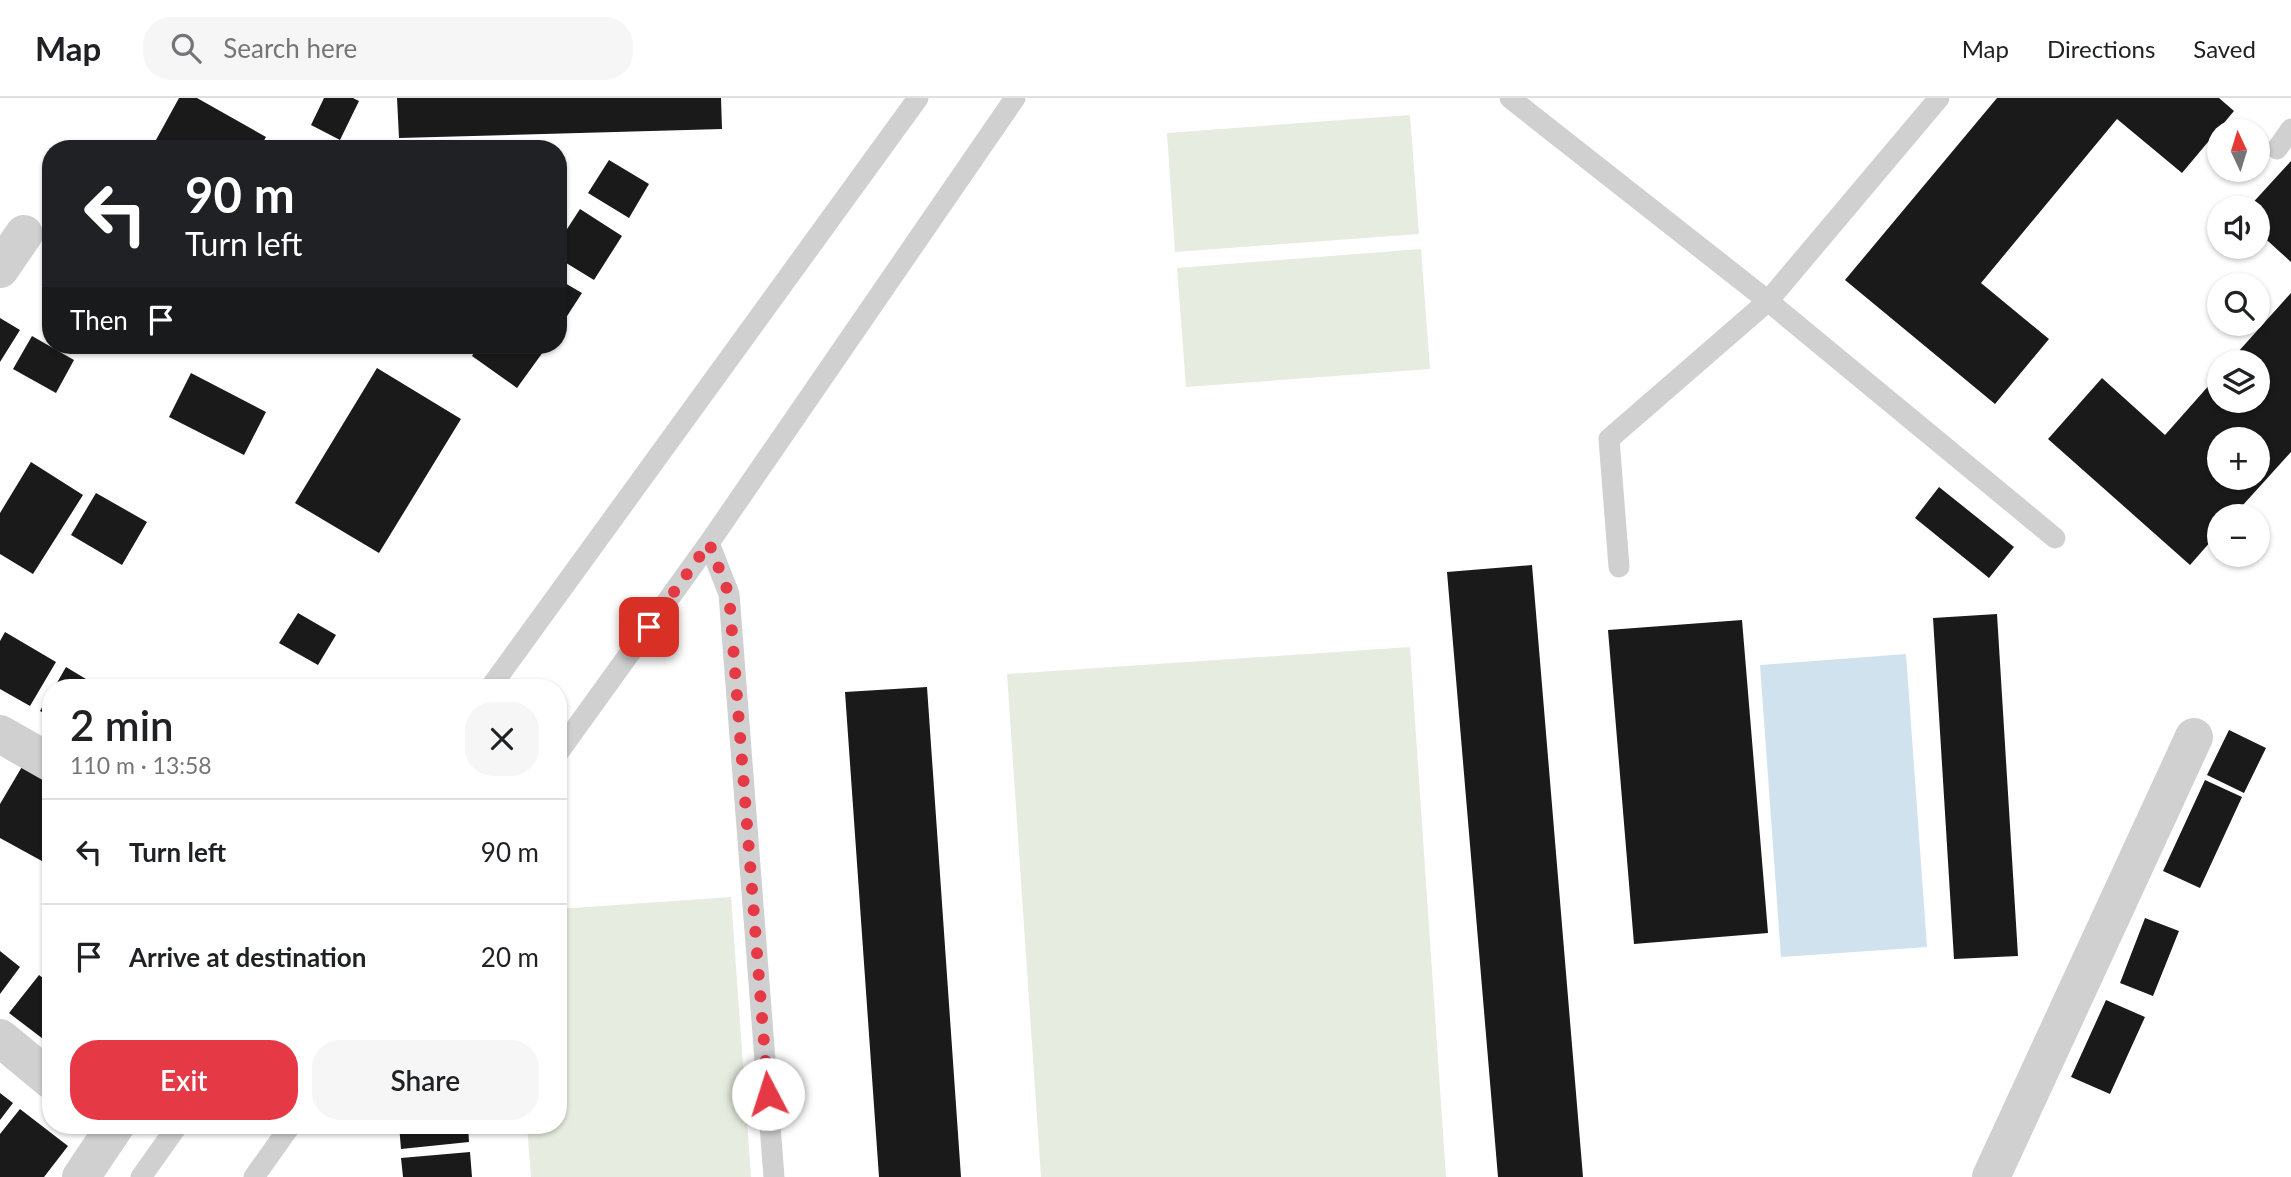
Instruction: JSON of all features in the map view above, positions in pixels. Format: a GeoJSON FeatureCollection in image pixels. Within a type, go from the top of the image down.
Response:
{"type":"FeatureCollection","features":[{"type":"Feature","properties":{"kind":"street"},"geometry":{"type":"LineString","coordinates":[[0,269],[24,234]]}},
{"type":"Feature","properties":{"kind":"street"},"geometry":{"type":"LineString","coordinates":[[0,734],[42,758]]}},
{"type":"Feature","properties":{"kind":"street"},"geometry":{"type":"LineString","coordinates":[[1991,1177],[2194,737]]}},
{"type":"Feature","properties":{"kind":"street"},"geometry":{"type":"LineString","coordinates":[[0,1038],[42,1073]]}},
{"type":"Feature","properties":{"kind":"street"},"geometry":{"type":"LineString","coordinates":[[81,1177],[108,1134]]}},
{"type":"Feature","properties":{"kind":"lane"},"geometry":{"type":"LineString","coordinates":[[497,679],[918,98]]}},
{"type":"Feature","properties":{"kind":"lane"},"geometry":{"type":"LineString","coordinates":[[567,740],[709,543],[1015,98]]}},
{"type":"Feature","properties":{"kind":"lane"},"geometry":{"type":"LineString","coordinates":[[1510,98],[1768,302],[2055,538]]}},
{"type":"Feature","properties":{"kind":"lane"},"geometry":{"type":"LineString","coordinates":[[1619,567],[1609,439],[1768,302],[1939,98]]}},
{"type":"Feature","properties":{"kind":"lane"},"geometry":{"type":"LineString","coordinates":[[2277,149],[2291,129]]}},
{"type":"Feature","properties":{"kind":"lane"},"geometry":{"type":"LineString","coordinates":[[709,543],[729,594],[774,1177]]}},
{"type":"Feature","properties":{"kind":"lane"},"geometry":{"type":"LineString","coordinates":[[141,1177],[172,1134]]}},
{"type":"Feature","properties":{"kind":"lane"},"geometry":{"type":"LineString","coordinates":[[254,1177],[285,1134]]}},
{"type":"Feature","properties":{"kind":"shaded area"},"geometry":{"type":"Polygon","coordinates":[[[1410,115],[1419,234],[1175,252],[1167,133],[1410,115]]]}},
{"type":"Feature","properties":{"kind":"shaded area"},"geometry":{"type":"Polygon","coordinates":[[[1421,249],[1430,369],[1186,387],[1177,268],[1421,249]]]}},
{"type":"Feature","properties":{"kind":"shaded area"},"geometry":{"type":"Polygon","coordinates":[[[1410,647],[1446,1177],[1041,1177],[1007,674],[1410,647]]]}},
{"type":"Feature","properties":{"kind":"shaded area"},"geometry":{"type":"Polygon","coordinates":[[[731,897],[751,1177],[531,1177],[528,1134],[567,1134],[567,908],[731,897]]]}},
{"type":"Feature","properties":{"kind":"water"},"geometry":{"type":"Polygon","coordinates":[[[1906,654],[1927,947],[1781,957],[1760,665],[1906,654]]]}},
{"type":"Feature","properties":{"kind":"building"},"geometry":{"type":"Polygon","coordinates":[[[179,98],[197,98],[266,137],[264,140],[156,140],[179,98]]]}},
{"type":"Feature","properties":{"kind":"building"},"geometry":{"type":"Polygon","coordinates":[[[324,98],[353,98],[359,101],[340,140],[311,125],[324,98]]]}},
{"type":"Feature","properties":{"kind":"building"},"geometry":{"type":"Polygon","coordinates":[[[397,98],[721,98],[722,129],[399,138],[397,98]]]}},
{"type":"Feature","properties":{"kind":"building"},"geometry":{"type":"Polygon","coordinates":[[[1997,98],[2219,98],[2234,111],[2227,119],[2207,119],[2207,143],[2182,173],[2117,119],[1981,283],[2049,339],[1995,404],[1845,280],[1997,98]]]}},
{"type":"Feature","properties":{"kind":"building"},"geometry":{"type":"Polygon","coordinates":[[[609,160],[649,184],[629,218],[588,193],[609,160]]]}},
{"type":"Feature","properties":{"kind":"building"},"geometry":{"type":"Polygon","coordinates":[[[2291,161],[2291,262],[2270,243],[2270,196],[2259,196],[2291,161]]]}},
{"type":"Feature","properties":{"kind":"building"},"geometry":{"type":"Polygon","coordinates":[[[580,209],[622,236],[594,280],[567,264],[567,229],[580,209]]]}},
{"type":"Feature","properties":{"kind":"building"},"geometry":{"type":"Polygon","coordinates":[[[567,284],[582,293],[567,316],[567,284]]]}},
{"type":"Feature","properties":{"kind":"building"},"geometry":{"type":"Polygon","coordinates":[[[2291,293],[2291,452],[2270,475],[2270,427],[2207,427],[2207,490],[2257,490],[2244,504],[2207,504],[2207,546],[2190,565],[2048,439],[2102,378],[2165,435],[2207,388],[2207,413],[2270,413],[2270,350],[2240,350],[2252,336],[2270,336],[2270,316],[2291,293]]]}},
{"type":"Feature","properties":{"kind":"building"},"geometry":{"type":"Polygon","coordinates":[[[0,318],[20,330],[0,362],[0,318]]]}},
{"type":"Feature","properties":{"kind":"building"},"geometry":{"type":"Polygon","coordinates":[[[32,336],[42,342],[42,354],[64,354],[74,360],[56,393],[13,369],[32,336]]]}},
{"type":"Feature","properties":{"kind":"building"},"geometry":{"type":"Polygon","coordinates":[[[473,354],[542,354],[517,388],[472,356],[473,354]]]}},
{"type":"Feature","properties":{"kind":"building"},"geometry":{"type":"Polygon","coordinates":[[[377,368],[461,419],[379,553],[295,503],[377,368]]]}},
{"type":"Feature","properties":{"kind":"building"},"geometry":{"type":"Polygon","coordinates":[[[191,373],[266,412],[244,455],[169,417],[191,373]]]}},
{"type":"Feature","properties":{"kind":"building"},"geometry":{"type":"Polygon","coordinates":[[[31,462],[83,495],[33,574],[0,554],[0,513],[31,462]]]}},
{"type":"Feature","properties":{"kind":"building"},"geometry":{"type":"Polygon","coordinates":[[[1939,487],[2014,547],[1989,578],[1915,518],[1939,487]]]}},
{"type":"Feature","properties":{"kind":"building"},"geometry":{"type":"Polygon","coordinates":[[[96,493],[147,522],[122,565],[71,535],[96,493]]]}},
{"type":"Feature","properties":{"kind":"building"},"geometry":{"type":"Polygon","coordinates":[[[1532,565],[1583,1177],[1498,1177],[1447,572],[1532,565]]]}},
{"type":"Feature","properties":{"kind":"building"},"geometry":{"type":"Polygon","coordinates":[[[298,613],[336,635],[318,665],[279,643],[298,613]]]}},
{"type":"Feature","properties":{"kind":"building"},"geometry":{"type":"Polygon","coordinates":[[[1997,614],[2018,956],[1954,959],[1933,618],[1997,614]]]}},
{"type":"Feature","properties":{"kind":"building"},"geometry":{"type":"Polygon","coordinates":[[[1742,620],[1768,933],[1634,944],[1608,630],[1742,620]]]}},
{"type":"Feature","properties":{"kind":"building"},"geometry":{"type":"Polygon","coordinates":[[[5,632],[56,662],[46,679],[42,679],[42,686],[30,706],[0,689],[0,641],[5,632]]]}},
{"type":"Feature","properties":{"kind":"building"},"geometry":{"type":"Polygon","coordinates":[[[66,667],[86,679],[59,679],[66,667]]]}},
{"type":"Feature","properties":{"kind":"building"},"geometry":{"type":"Polygon","coordinates":[[[927,687],[961,1177],[879,1177],[845,692],[927,687]]]}},
{"type":"Feature","properties":{"kind":"building"},"geometry":{"type":"Polygon","coordinates":[[[2229,730],[2266,748],[2244,793],[2207,775],[2229,730]]]}},
{"type":"Feature","properties":{"kind":"building"},"geometry":{"type":"Polygon","coordinates":[[[23,765],[42,776],[42,861],[0,838],[0,804],[23,765]]]}},
{"type":"Feature","properties":{"kind":"building"},"geometry":{"type":"Polygon","coordinates":[[[2205,780],[2242,797],[2200,888],[2163,871],[2205,780]]]}},
{"type":"Feature","properties":{"kind":"building"},"geometry":{"type":"Polygon","coordinates":[[[2145,918],[2179,931],[2153,996],[2120,983],[2145,918]]]}},
{"type":"Feature","properties":{"kind":"building"},"geometry":{"type":"Polygon","coordinates":[[[0,951],[20,967],[0,994],[0,951]]]}},
{"type":"Feature","properties":{"kind":"building"},"geometry":{"type":"Polygon","coordinates":[[[39,975],[42,977],[42,1038],[9,1013],[39,975]]]}},
{"type":"Feature","properties":{"kind":"building"},"geometry":{"type":"Polygon","coordinates":[[[2106,1000],[2145,1017],[2110,1094],[2071,1077],[2106,1000]]]}},
{"type":"Feature","properties":{"kind":"building"},"geometry":{"type":"Polygon","coordinates":[[[0,1093],[13,1103],[0,1120],[0,1093]]]}},
{"type":"Feature","properties":{"kind":"building"},"geometry":{"type":"Polygon","coordinates":[[[20,1109],[42,1126],[42,1134],[52,1134],[68,1146],[44,1177],[0,1177],[0,1134],[20,1109]]]}},
{"type":"Feature","properties":{"kind":"building"},"geometry":{"type":"Polygon","coordinates":[[[400,1134],[469,1134],[469,1142],[401,1149],[400,1134]]]}},
{"type":"Feature","properties":{"kind":"building"},"geometry":{"type":"Polygon","coordinates":[[[470,1152],[472,1177],[403,1177],[401,1158],[470,1152]]]}},
{"type":"Feature","properties":{"kind":"route"},"geometry":{"type":"LineString","coordinates":[[649,627],[709,543],[729,594],[768,1094]]}}]}
